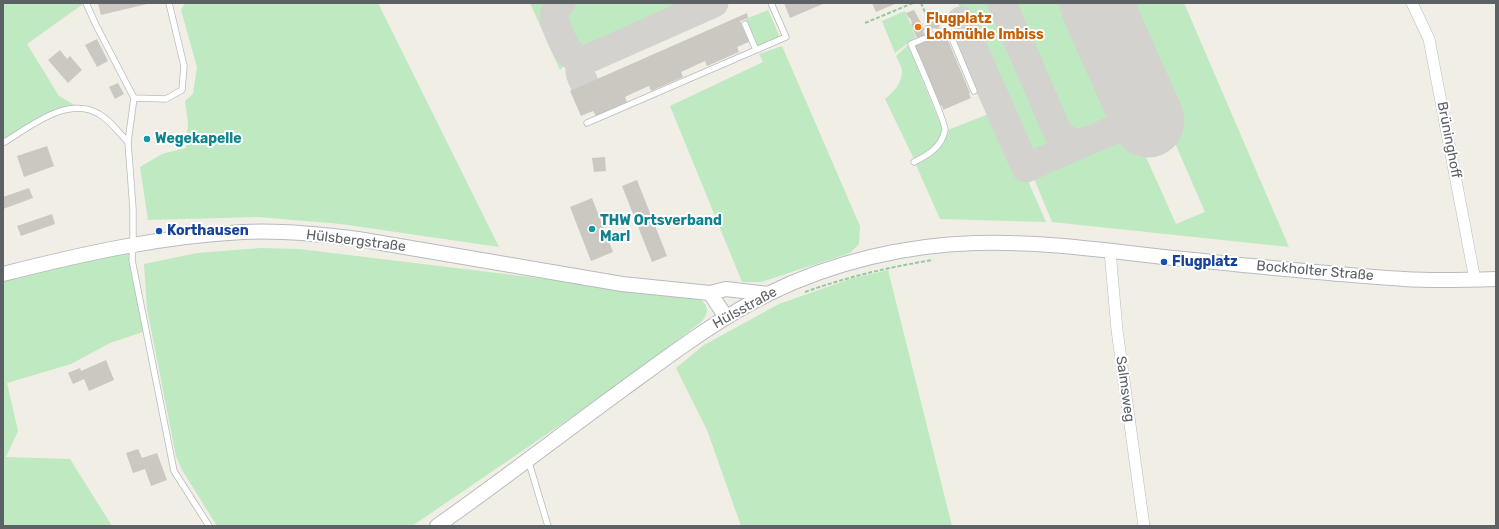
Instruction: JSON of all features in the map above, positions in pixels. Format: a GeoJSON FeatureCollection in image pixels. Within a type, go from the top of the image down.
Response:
{"type":"FeatureCollection","features":[{"type":"Feature","properties":{"kind":"street","name":"Brüninghoff"},"geometry":{"type":"LineString","coordinates":[[1412,3],[1429,39],[1475,280]]}},
{"type":"Feature","properties":{"kind":"street","name":"Hülsbergstraße"},"geometry":{"type":"LineString","coordinates":[[3,274],[133,244],[208,234],[244,232],[319,234],[358,238],[622,284],[710,293],[726,289],[768,294]]}},
{"type":"Feature","properties":{"kind":"street","name":"Hülsstraße"},"geometry":{"type":"LineString","coordinates":[[437,526],[497,484],[690,339],[768,294],[799,280],[835,267],[881,255],[929,246],[976,243],[1026,244],[1110,251]]}},
{"type":"Feature","properties":{"kind":"street","name":"Bockholter Straße"},"geometry":{"type":"LineString","coordinates":[[1110,251],[1406,279],[1496,279]]}},
{"type":"Feature","properties":{"kind":"street","name":"Salmsweg"},"geometry":{"type":"LineString","coordinates":[[1110,251],[1118,330],[1144,526]]}},
{"type":"Feature","properties":{"kind":"street"},"geometry":{"type":"LineString","coordinates":[[710,293],[726,317]]}},
{"type":"Feature","properties":{"kind":"lane"},"geometry":{"type":"LineString","coordinates":[[86,3],[134,98],[128,142],[133,209],[132,260],[174,471],[209,526]]}},
{"type":"Feature","properties":{"kind":"lane"},"geometry":{"type":"LineString","coordinates":[[134,98],[166,99],[182,90],[184,66],[169,3]]}},
{"type":"Feature","properties":{"kind":"lane"},"geometry":{"type":"LineString","coordinates":[[587,124],[786,37],[771,3]]}},
{"type":"Feature","properties":{"kind":"lane"},"geometry":{"type":"LineString","coordinates":[[745,24],[756,50]]}},
{"type":"Feature","properties":{"kind":"lane"},"geometry":{"type":"LineString","coordinates":[[914,162],[936,149],[941,140],[945,126],[911,44],[948,29],[974,91]]}},
{"type":"Feature","properties":{"kind":"lane"},"geometry":{"type":"LineString","coordinates":[[3,143],[39,121],[61,110],[78,107],[89,109],[100,114],[128,142]]}},
{"type":"Feature","properties":{"kind":"lane"},"geometry":{"type":"LineString","coordinates":[[527,460],[548,526]]}},
{"type":"Feature","properties":{"kind":"path"},"geometry":{"type":"LineString","coordinates":[[865,24],[914,3]]}},
{"type":"Feature","properties":{"kind":"path"},"geometry":{"type":"LineString","coordinates":[[921,3],[927,17]]}},
{"type":"Feature","properties":{"kind":"path"},"geometry":{"type":"LineString","coordinates":[[804,293],[836,281],[885,269],[939,259]]}},
{"type":"Feature","properties":{"kind":"green space"},"geometry":{"type":"Polygon","coordinates":[[[3,3],[83,3],[27,44],[59,96],[78,107],[61,110],[7,141],[3,135],[3,3]]]}},
{"type":"Feature","properties":{"kind":"green space"},"geometry":{"type":"Polygon","coordinates":[[[185,3],[378,3],[499,247],[341,224],[258,217],[148,220],[140,167],[162,154],[186,148],[188,122],[185,101],[193,94],[197,67],[181,10],[185,3]]]}},
{"type":"Feature","properties":{"kind":"green space"},"geometry":{"type":"Polygon","coordinates":[[[530,3],[547,3],[549,8],[546,19],[565,62],[564,66],[560,70],[530,3]]]}},
{"type":"Feature","properties":{"kind":"green space"},"geometry":{"type":"Polygon","coordinates":[[[576,3],[690,3],[586,50],[580,49],[572,44],[566,35],[561,19],[564,10],[576,3]]]}},
{"type":"Feature","properties":{"kind":"green space"},"geometry":{"type":"Polygon","coordinates":[[[958,3],[995,3],[1055,142],[1050,151],[1032,159],[1025,157],[958,3]]]}},
{"type":"Feature","properties":{"kind":"green space"},"geometry":{"type":"Polygon","coordinates":[[[1015,3],[1079,3],[1119,94],[1120,106],[1114,119],[1087,133],[1072,132],[1063,126],[1058,120],[1016,20],[1014,8],[1015,3]]]}},
{"type":"Feature","properties":{"kind":"green space"},"geometry":{"type":"Polygon","coordinates":[[[1114,3],[1184,3],[1289,247],[1052,222],[1033,176],[1034,172],[1133,128],[1176,224],[1205,212],[1114,3]]]}},
{"type":"Feature","properties":{"kind":"green space"},"geometry":{"type":"Polygon","coordinates":[[[768,10],[780,37],[758,46],[746,19],[768,10]]]}},
{"type":"Feature","properties":{"kind":"green space"},"geometry":{"type":"Polygon","coordinates":[[[905,11],[916,37],[895,53],[882,21],[905,11]]]}},
{"type":"Feature","properties":{"kind":"green space"},"geometry":{"type":"Polygon","coordinates":[[[908,45],[942,128],[936,143],[928,151],[914,159],[885,99],[894,90],[901,79],[902,69],[896,56],[908,45]]]}},
{"type":"Feature","properties":{"kind":"green space"},"geometry":{"type":"Polygon","coordinates":[[[782,46],[860,226],[859,244],[850,253],[761,282],[742,282],[670,106],[763,62],[759,54],[782,46]]]}},
{"type":"Feature","properties":{"kind":"green space"},"geometry":{"type":"Polygon","coordinates":[[[996,111],[1046,222],[940,219],[916,165],[940,147],[948,130],[996,111]]]}},
{"type":"Feature","properties":{"kind":"green space"},"geometry":{"type":"Polygon","coordinates":[[[133,244],[132,260],[146,331],[110,343],[71,364],[7,383],[18,431],[6,457],[70,459],[112,526],[3,526],[3,280],[133,244]]]}},
{"type":"Feature","properties":{"kind":"green space"},"geometry":{"type":"Polygon","coordinates":[[[261,248],[299,249],[695,297],[705,304],[707,311],[701,322],[616,387],[412,526],[217,526],[182,470],[176,456],[147,309],[144,264],[197,253],[261,248]]]}},
{"type":"Feature","properties":{"kind":"green space"},"geometry":{"type":"Polygon","coordinates":[[[888,270],[952,526],[741,526],[707,430],[676,368],[704,345],[779,304],[850,279],[888,270]]]}},
{"type":"Feature","properties":{"kind":"building"},"geometry":{"type":"Polygon","coordinates":[[[98,3],[147,3],[147,4],[101,15],[98,3]]]}},
{"type":"Feature","properties":{"kind":"building"},"geometry":{"type":"Polygon","coordinates":[[[784,3],[825,3],[790,18],[784,3]]]}},
{"type":"Feature","properties":{"kind":"building"},"geometry":{"type":"Polygon","coordinates":[[[872,3],[897,3],[876,12],[872,3]]]}},
{"type":"Feature","properties":{"kind":"building","name":"Flugplatz Lohmühle Imbiss"},"geometry":{"type":"Polygon","coordinates":[[[914,10],[925,30],[923,31],[925,35],[917,38],[910,18],[906,13],[914,10]]]}},
{"type":"Feature","properties":{"kind":"building"},"geometry":{"type":"Polygon","coordinates":[[[747,13],[748,18],[740,21],[749,42],[737,47],[739,52],[707,66],[705,61],[681,72],[683,77],[651,91],[649,86],[633,93],[625,97],[627,102],[596,116],[593,111],[581,116],[570,91],[747,13]]]}},
{"type":"Feature","properties":{"kind":"building"},"geometry":{"type":"Polygon","coordinates":[[[928,17],[932,17],[934,21],[938,21],[940,26],[938,29],[933,28],[931,32],[927,31],[925,27],[928,17]]]}},
{"type":"Feature","properties":{"kind":"building"},"geometry":{"type":"Polygon","coordinates":[[[945,33],[971,98],[943,110],[915,46],[945,33]]]}},
{"type":"Feature","properties":{"kind":"building"},"geometry":{"type":"Polygon","coordinates":[[[97,39],[108,61],[97,67],[85,45],[97,39]]]}},
{"type":"Feature","properties":{"kind":"building"},"geometry":{"type":"Polygon","coordinates":[[[60,50],[67,59],[70,56],[82,70],[68,83],[48,60],[60,50]]]}},
{"type":"Feature","properties":{"kind":"building"},"geometry":{"type":"Polygon","coordinates":[[[118,83],[124,94],[115,99],[109,87],[118,83]]]}},
{"type":"Feature","properties":{"kind":"building"},"geometry":{"type":"Polygon","coordinates":[[[47,146],[54,166],[24,177],[17,156],[47,146]]]}},
{"type":"Feature","properties":{"kind":"building"},"geometry":{"type":"Polygon","coordinates":[[[605,157],[606,171],[594,172],[592,158],[605,157]]]}},
{"type":"Feature","properties":{"kind":"building"},"geometry":{"type":"Polygon","coordinates":[[[637,180],[667,256],[652,262],[622,186],[637,180]]]}},
{"type":"Feature","properties":{"kind":"building"},"geometry":{"type":"Polygon","coordinates":[[[29,188],[33,198],[3,209],[3,197],[29,188]]]}},
{"type":"Feature","properties":{"kind":"building","name":"THW Ortsverband Marl"},"geometry":{"type":"Polygon","coordinates":[[[592,198],[613,252],[591,261],[570,207],[592,198]]]}},
{"type":"Feature","properties":{"kind":"building"},"geometry":{"type":"Polygon","coordinates":[[[52,214],[55,224],[21,236],[17,226],[52,214]]]}},
{"type":"Feature","properties":{"kind":"building"},"geometry":{"type":"Polygon","coordinates":[[[106,360],[114,380],[89,391],[84,379],[73,384],[68,373],[80,368],[81,371],[106,360]]]}},
{"type":"Feature","properties":{"kind":"building"},"geometry":{"type":"Polygon","coordinates":[[[138,449],[142,458],[157,453],[167,480],[151,486],[145,469],[133,473],[126,453],[138,449]]]}},
{"type":"Feature","properties":{"kind":"taxiway"},"geometry":{"type":"LineString","coordinates":[[561,3],[554,14],[555,23],[569,52],[579,59],[586,60]]}},
{"type":"Feature","properties":{"kind":"taxiway"},"geometry":{"type":"LineString","coordinates":[[585,85],[580,70],[583,61],[714,3]]}},
{"type":"Feature","properties":{"kind":"taxiway"},"geometry":{"type":"LineString","coordinates":[[1002,3],[1056,129],[1062,137],[1076,143],[1082,142],[1107,133],[1124,124],[1134,115],[1137,107],[1133,84]]}},
{"type":"Feature","properties":{"kind":"taxiway"},"geometry":{"type":"LineString","coordinates":[[961,21],[1026,168],[1085,142]]}},
{"type":"Feature","properties":{"kind":"runway"},"geometry":{"type":"LineString","coordinates":[[1096,3],[1148,121]]}},
{"type":"Feature","properties":{"kind":"place","name":"Flugplatz Lohmühle Imbiss"},"geometry":{"type":"Point","coordinates":[918,27]}},
{"type":"Feature","properties":{"kind":"place","name":"Wegekapelle"},"geometry":{"type":"Point","coordinates":[147,139]}},
{"type":"Feature","properties":{"kind":"place","name":"THW Ortsverband Marl"},"geometry":{"type":"Point","coordinates":[592,229]}},
{"type":"Feature","properties":{"kind":"place","name":"Korthausen"},"geometry":{"type":"Point","coordinates":[159,231]}},
{"type":"Feature","properties":{"kind":"place","name":"Flugplatz"},"geometry":{"type":"Point","coordinates":[1164,262]}}]}
